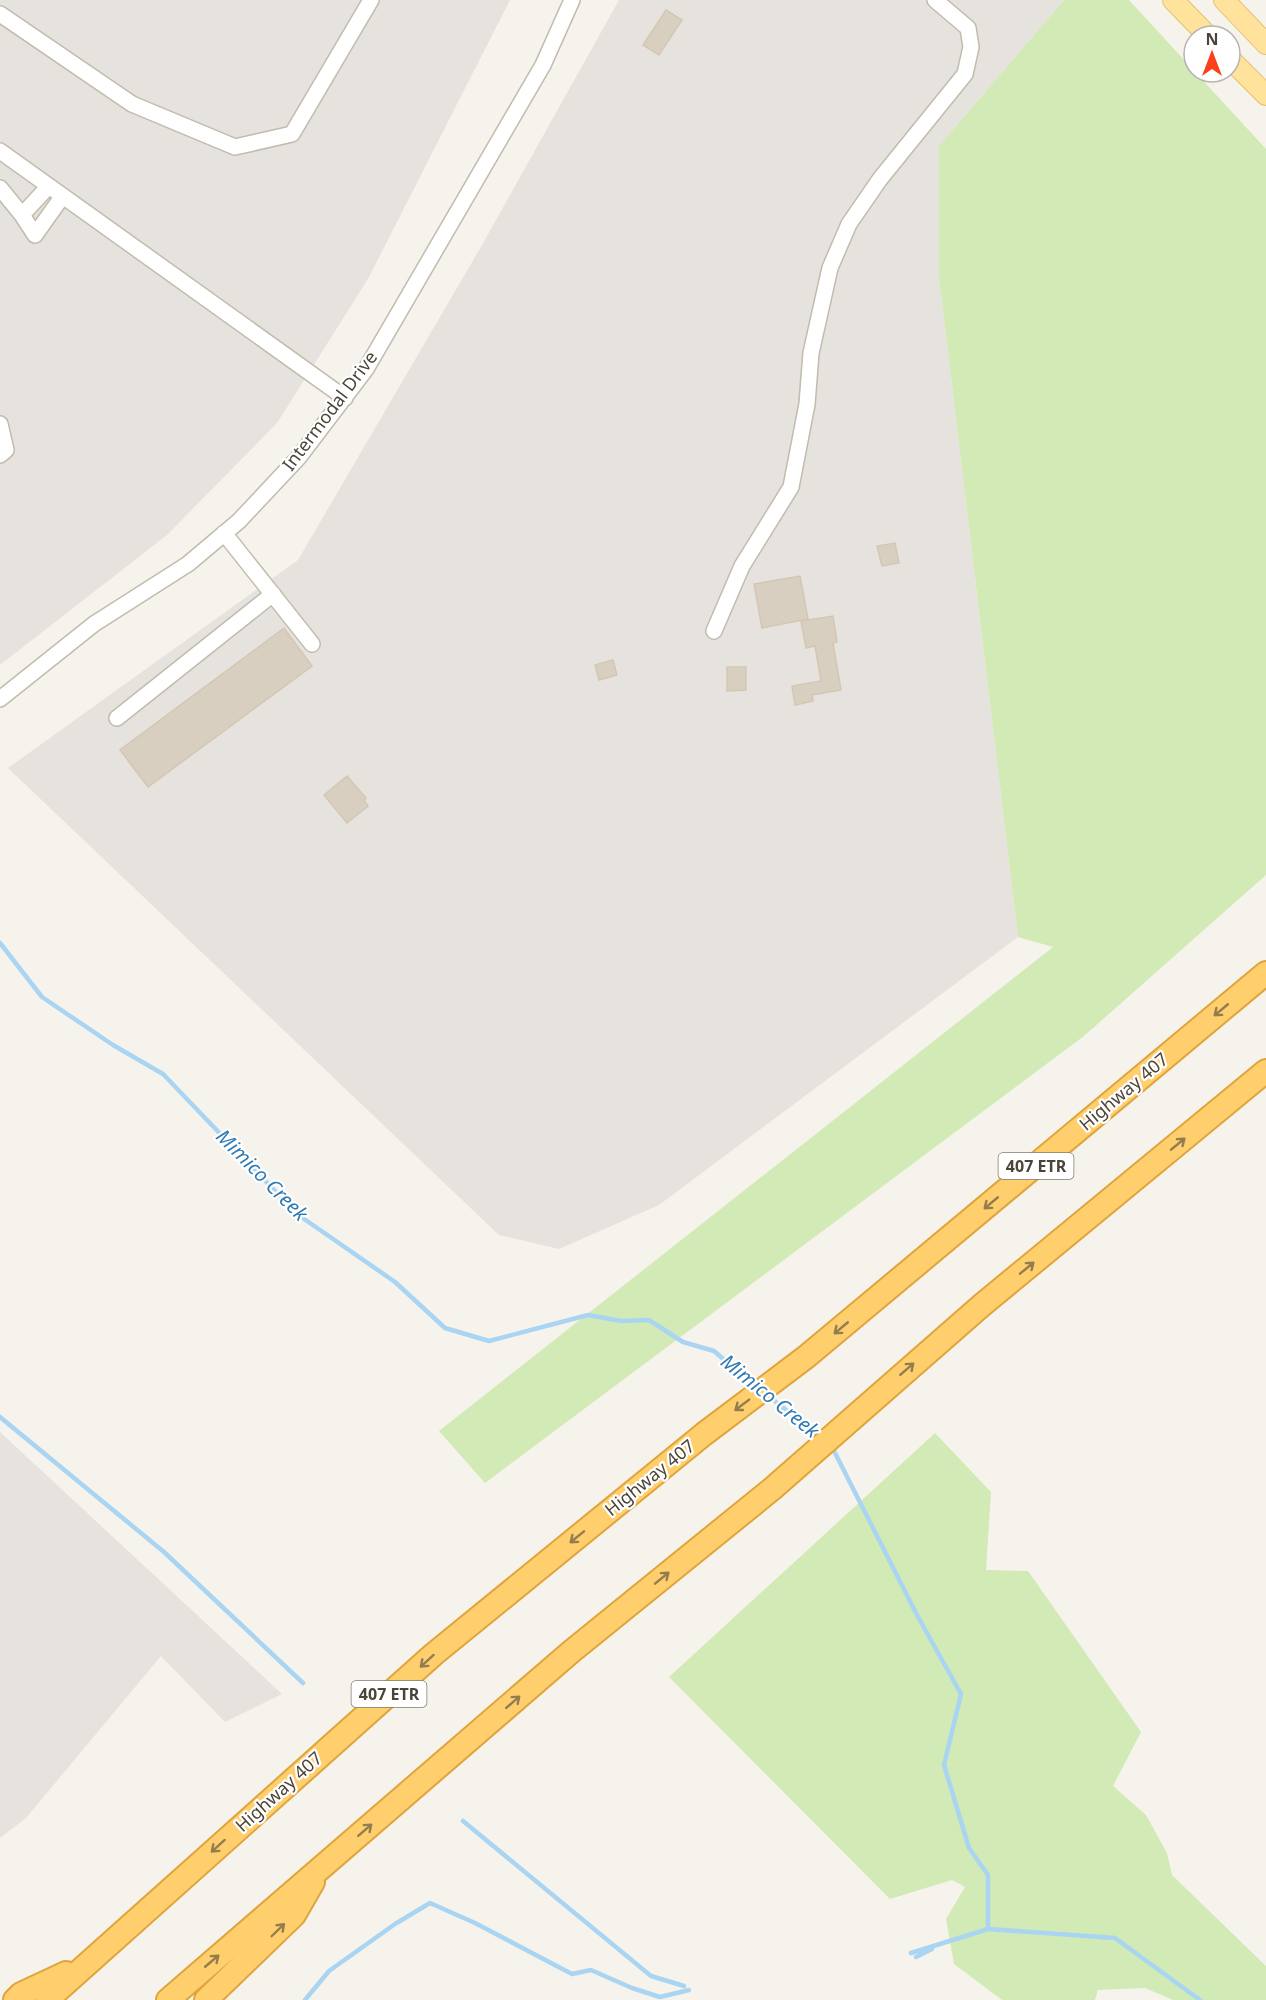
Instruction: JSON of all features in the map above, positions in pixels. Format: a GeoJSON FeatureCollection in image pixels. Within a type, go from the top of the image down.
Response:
{"type":"FeatureCollection","features":[{"type":"Feature","properties":{"kind":"highway","name":"Highway 407"},"geometry":{"type":"LineString","coordinates":[[47,2000],[434,1654],[704,1434],[806,1357],[1266,973]]}},
{"type":"Feature","properties":{"kind":"highway"},"geometry":{"type":"LineString","coordinates":[[168,2000],[572,1651],[772,1489],[982,1305],[1266,1071]]}},
{"type":"Feature","properties":{"kind":"highway"},"geometry":{"type":"LineString","coordinates":[[206,2000],[294,1915],[321,1868]]}},
{"type":"Feature","properties":{"kind":"highway"},"geometry":{"type":"LineString","coordinates":[[15,2000],[21,1994],[84,1965]]}},
{"type":"Feature","properties":{"kind":"main road"},"geometry":{"type":"LineString","coordinates":[[1173,0],[1196,24]]}},
{"type":"Feature","properties":{"kind":"main road"},"geometry":{"type":"LineString","coordinates":[[1224,0],[1266,44]]}},
{"type":"Feature","properties":{"kind":"main road"},"geometry":{"type":"LineString","coordinates":[[1242,71],[1266,95]]}},
{"type":"Feature","properties":{"kind":"street"},"geometry":{"type":"LineString","coordinates":[[0,14],[132,104],[235,147],[292,134],[371,0]]}},
{"type":"Feature","properties":{"kind":"street","name":"Intermodal Drive"},"geometry":{"type":"LineString","coordinates":[[0,699],[94,624],[188,564],[224,533],[299,457],[366,369],[543,65],[572,0]]}},
{"type":"Feature","properties":{"kind":"street"},"geometry":{"type":"LineString","coordinates":[[714,631],[742,566],[790,487],[807,404],[811,353],[830,268],[849,224],[880,179],[965,74],[971,47],[968,28],[935,0]]}},
{"type":"Feature","properties":{"kind":"street"},"geometry":{"type":"LineString","coordinates":[[0,151],[62,198],[345,398]]}},
{"type":"Feature","properties":{"kind":"street"},"geometry":{"type":"LineString","coordinates":[[22,215],[48,187]]}},
{"type":"Feature","properties":{"kind":"street"},"geometry":{"type":"LineString","coordinates":[[0,188],[34,234],[62,198]]}},
{"type":"Feature","properties":{"kind":"street"},"geometry":{"type":"LineString","coordinates":[[0,424],[6,450],[0,455]]}},
{"type":"Feature","properties":{"kind":"street"},"geometry":{"type":"LineString","coordinates":[[224,533],[312,644]]}},
{"type":"Feature","properties":{"kind":"street"},"geometry":{"type":"LineString","coordinates":[[117,718],[273,594]]}},
{"type":"Feature","properties":{"kind":"shaded area"},"geometry":{"type":"Polygon","coordinates":[[[0,0],[510,0],[368,279],[277,423],[167,535],[0,665],[0,0]]]}},
{"type":"Feature","properties":{"kind":"shaded area"},"geometry":{"type":"Polygon","coordinates":[[[619,0],[1064,0],[939,146],[939,277],[1018,937],[659,1205],[559,1249],[499,1235],[8,768],[298,560],[482,245],[619,0]]]}},
{"type":"Feature","properties":{"kind":"shaded area"},"geometry":{"type":"Polygon","coordinates":[[[0,1432],[282,1694],[225,1722],[161,1656],[26,1818],[0,1838],[0,1432]]]}},
{"type":"Feature","properties":{"kind":"green space"},"geometry":{"type":"Polygon","coordinates":[[[1064,0],[1129,0],[1182,58],[1182,84],[1206,84],[1266,149],[1266,875],[1084,1036],[485,1483],[439,1431],[1053,947],[1018,937],[939,277],[939,146],[1064,0]]]}},
{"type":"Feature","properties":{"kind":"green space"},"geometry":{"type":"Polygon","coordinates":[[[935,1433],[991,1492],[986,1570],[1028,1571],[1141,1732],[1113,1786],[1146,1815],[1167,1853],[1172,1875],[1266,1966],[1266,2000],[1173,2000],[1145,1988],[1098,1990],[1095,2000],[1002,2000],[954,1964],[946,1919],[965,1887],[952,1880],[890,1899],[669,1677],[935,1433]]]}},
{"type":"Feature","properties":{"kind":"building"},"geometry":{"type":"Polygon","coordinates":[[[666,10],[682,20],[659,55],[643,45],[666,10]]]}},
{"type":"Feature","properties":{"kind":"building"},"geometry":{"type":"Polygon","coordinates":[[[895,543],[899,563],[882,566],[877,546],[895,543]]]}},
{"type":"Feature","properties":{"kind":"building"},"geometry":{"type":"Polygon","coordinates":[[[800,576],[808,619],[762,628],[754,584],[800,576]]]}},
{"type":"Feature","properties":{"kind":"building"},"geometry":{"type":"Polygon","coordinates":[[[833,616],[837,642],[833,643],[841,690],[812,695],[813,701],[795,705],[792,686],[821,681],[815,646],[806,648],[801,621],[833,616]]]}},
{"type":"Feature","properties":{"kind":"building"},"geometry":{"type":"Polygon","coordinates":[[[284,628],[312,666],[148,787],[120,750],[284,628]]]}},
{"type":"Feature","properties":{"kind":"building"},"geometry":{"type":"Polygon","coordinates":[[[613,660],[617,675],[599,680],[595,665],[613,660]]]}},
{"type":"Feature","properties":{"kind":"building"},"geometry":{"type":"Polygon","coordinates":[[[727,667],[746,667],[746,690],[727,691],[727,667]]]}},
{"type":"Feature","properties":{"kind":"building"},"geometry":{"type":"Polygon","coordinates":[[[347,776],[366,798],[364,800],[368,806],[347,823],[324,795],[347,776]]]}},
{"type":"Feature","properties":{"kind":"waterway","name":"Mimico Creek"},"geometry":{"type":"LineString","coordinates":[[0,943],[42,997],[113,1045],[163,1074],[297,1214],[395,1282],[445,1328],[489,1341],[588,1315],[621,1321],[649,1320],[683,1342],[714,1351],[756,1387]]}},
{"type":"Feature","properties":{"kind":"waterway","name":"Mimico Creek"},"geometry":{"type":"LineString","coordinates":[[767,1395],[822,1438]]}},
{"type":"Feature","properties":{"kind":"waterway"},"geometry":{"type":"LineString","coordinates":[[0,1417],[164,1552],[303,1683]]}},
{"type":"Feature","properties":{"kind":"waterway","name":"Mimico Creek"},"geometry":{"type":"LineString","coordinates":[[831,1445],[917,1615],[961,1694],[944,1765],[969,1848],[988,1875],[988,1929],[1115,1938],[1200,2000]]}},
{"type":"Feature","properties":{"kind":"waterway"},"geometry":{"type":"LineString","coordinates":[[463,1821],[651,1976],[684,1986]]}},
{"type":"Feature","properties":{"kind":"waterway"},"geometry":{"type":"LineString","coordinates":[[305,2000],[329,1971],[395,1924],[430,1903],[475,1923],[572,1974],[591,1970],[632,1988],[660,1997],[689,1990]]}},
{"type":"Feature","properties":{"kind":"waterway"},"geometry":{"type":"LineString","coordinates":[[911,1953],[988,1929]]}},
{"type":"Feature","properties":{"kind":"waterway"},"geometry":{"type":"LineString","coordinates":[[916,1957],[932,1949]]}}]}
